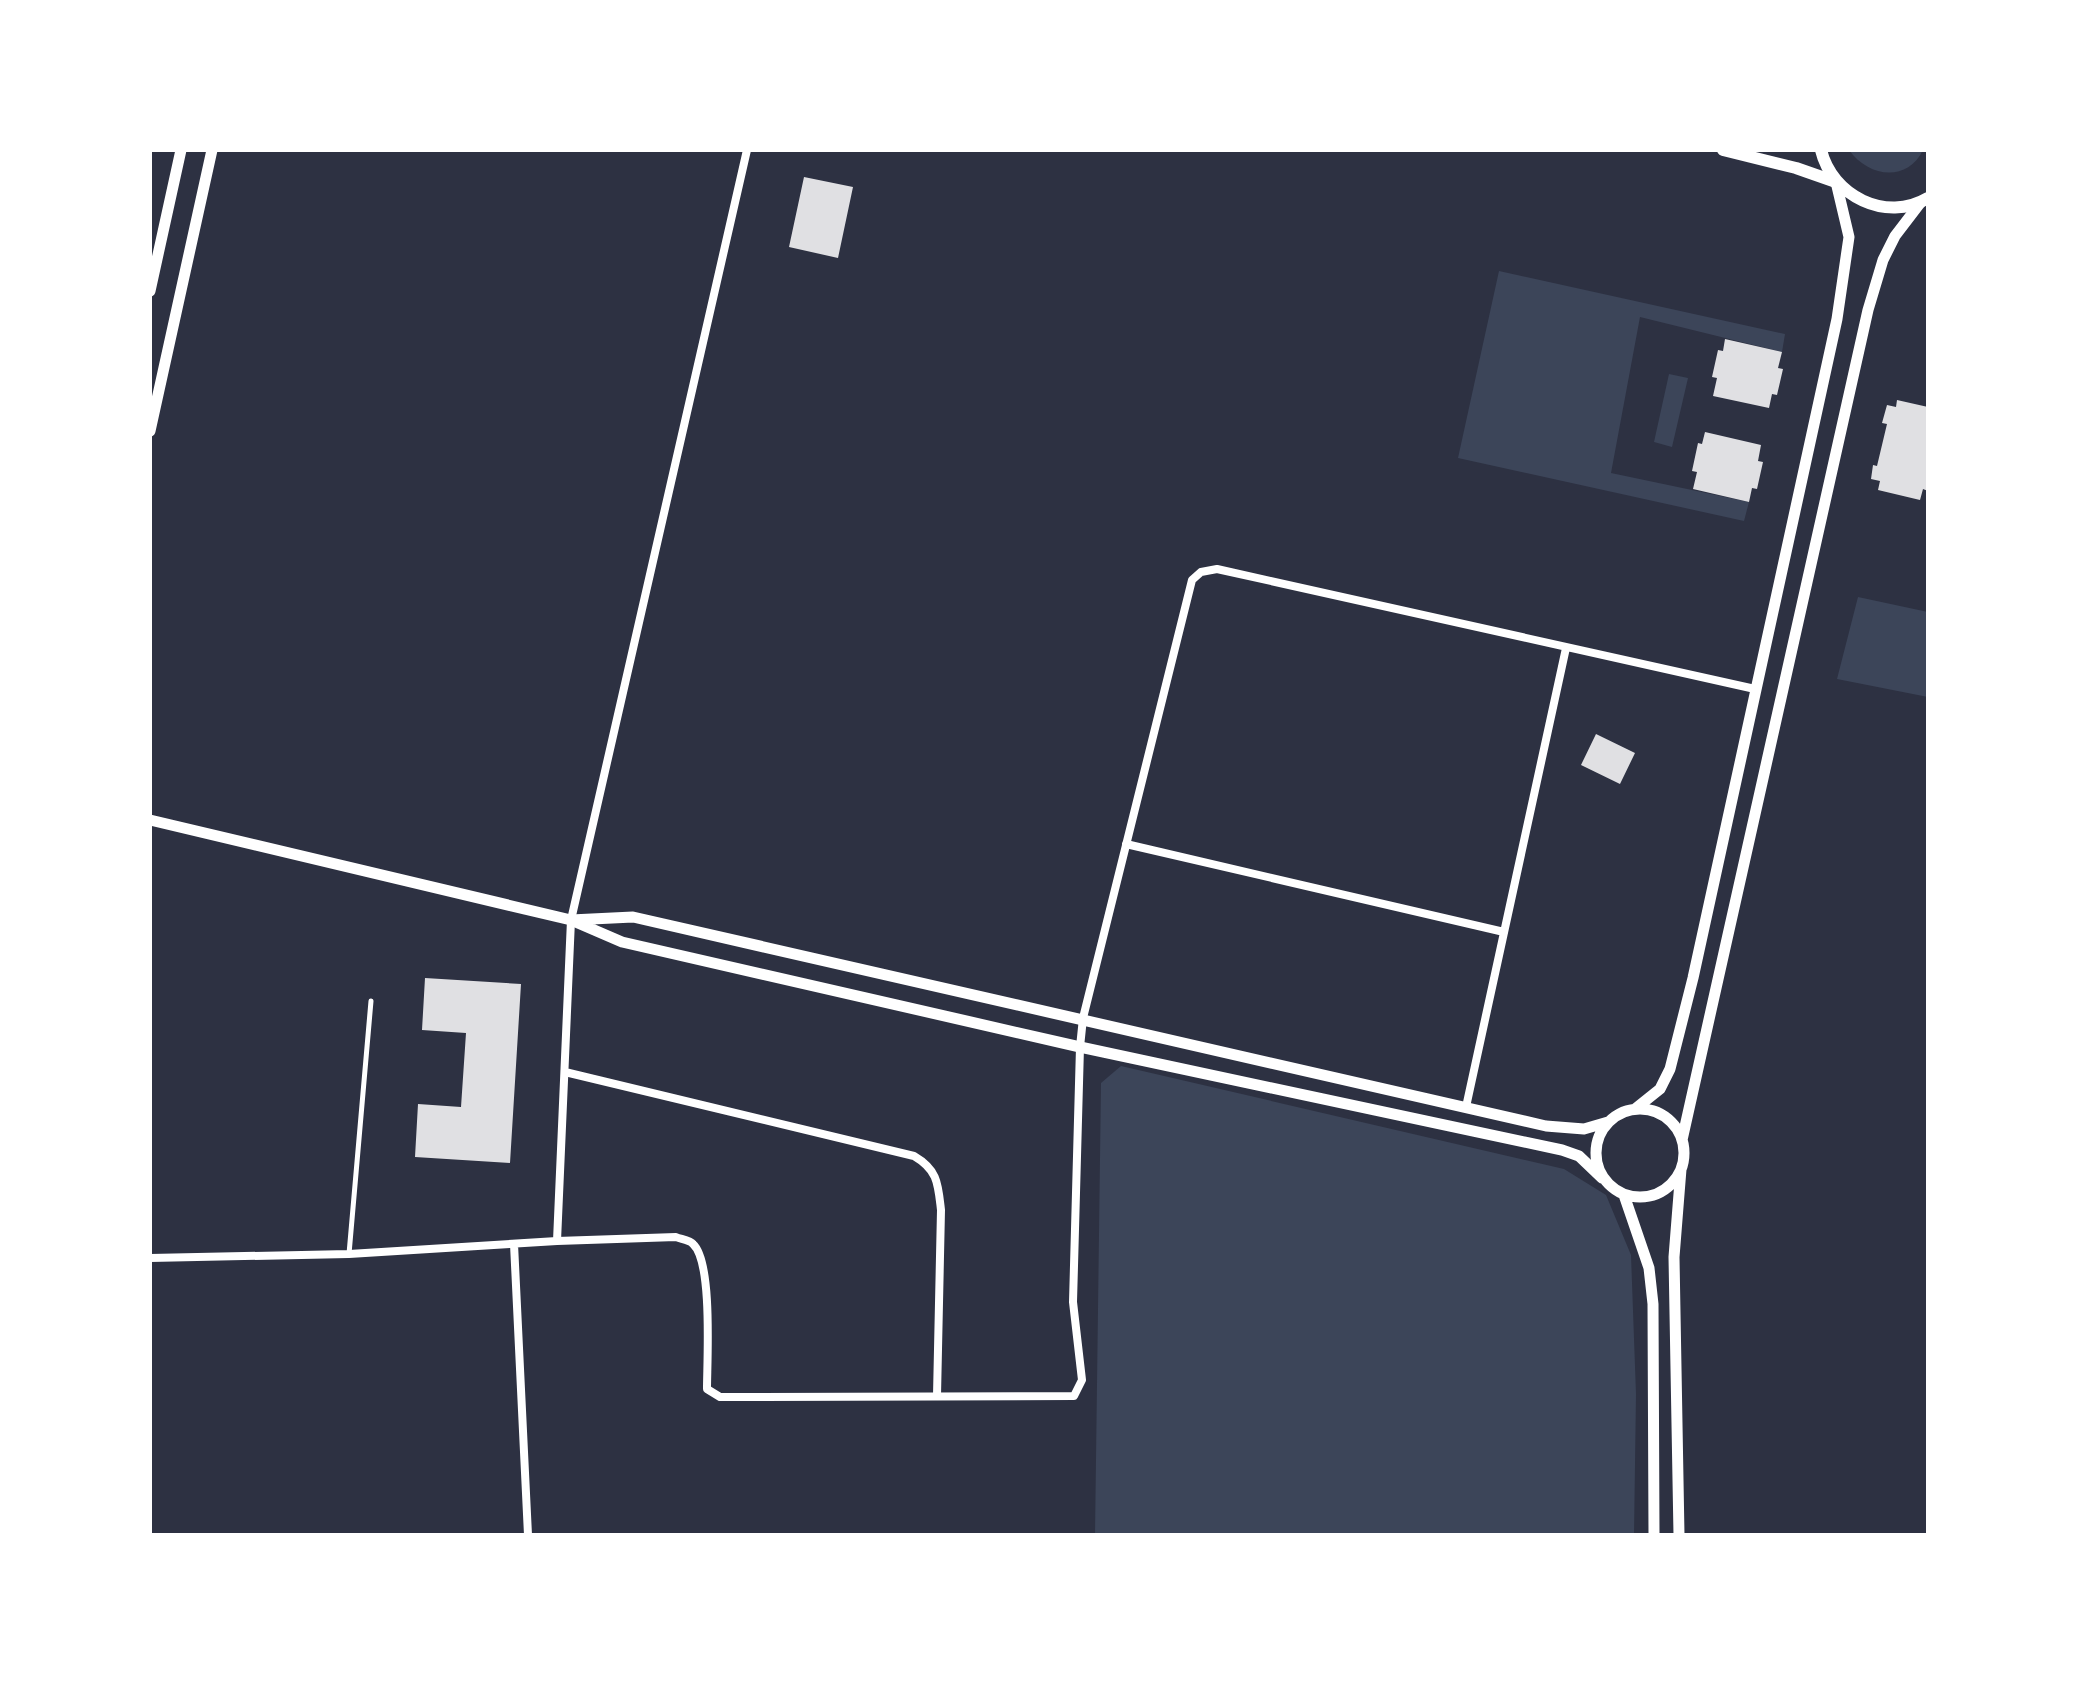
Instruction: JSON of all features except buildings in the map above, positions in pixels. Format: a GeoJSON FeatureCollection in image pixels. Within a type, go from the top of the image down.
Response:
{"type":"FeatureCollection","features":[{"type":"Feature","properties":{"kind":"main road"},"geometry":{"type":"LineString","coordinates":[[1723,150],[1796,168],[1836,182]]}},
{"type":"Feature","properties":{"kind":"main road"},"geometry":{"type":"LineString","coordinates":[[1821,150],[1836,182],[1854,197],[1875,206],[1898,207],[1926,201]]}},
{"type":"Feature","properties":{"kind":"street"},"geometry":{"type":"LineString","coordinates":[[150,291],[181,150]]}},
{"type":"Feature","properties":{"kind":"street"},"geometry":{"type":"LineString","coordinates":[[150,431],[212,150]]}},
{"type":"Feature","properties":{"kind":"street"},"geometry":{"type":"LineString","coordinates":[[557,1241],[571,920],[747,150]]}},
{"type":"Feature","properties":{"kind":"street"},"geometry":{"type":"LineString","coordinates":[[1635,1109],[1660,1089],[1670,1069],[1693,978],[1846,269],[1849,237],[1836,182]]}},
{"type":"Feature","properties":{"kind":"street"},"geometry":{"type":"LineString","coordinates":[[1682,1140],[1868,310],[1883,260],[1895,236],[1926,201]]}},
{"type":"Feature","properties":{"kind":"street"},"geometry":{"type":"LineString","coordinates":[[150,1258],[349,1254],[676,1237],[693,1243],[702,1259],[708,1310],[707,1389],[720,1397],[1074,1396],[1082,1380],[1073,1302],[1083,1018],[1192,580],[1201,572],[1217,569],[1755,689]]}},
{"type":"Feature","properties":{"kind":"street"},"geometry":{"type":"LineString","coordinates":[[1466,1107],[1566,648]]}},
{"type":"Feature","properties":{"kind":"street"},"geometry":{"type":"LineString","coordinates":[[150,820],[571,920],[622,942],[1080,1047],[1562,1150],[1579,1156],[1611,1188],[1637,1198],[1651,1197],[1674,1181],[1681,1169]]}},
{"type":"Feature","properties":{"kind":"street"},"geometry":{"type":"LineString","coordinates":[[1126,844],[1504,932]]}},
{"type":"Feature","properties":{"kind":"street"},"geometry":{"type":"LineString","coordinates":[[571,920],[633,917],[1546,1126],[1584,1129],[1608,1122]]}},
{"type":"Feature","properties":{"kind":"street"},"geometry":{"type":"LineString","coordinates":[[565,1072],[914,1156],[927,1163],[937,1180],[941,1210],[937,1396]]}},
{"type":"Feature","properties":{"kind":"street"},"geometry":{"type":"LineString","coordinates":[[1602,1178],[1596,1165],[1595,1149],[1599,1135],[1608,1122],[1620,1113],[1635,1109],[1650,1110],[1664,1116],[1675,1126],[1682,1140],[1684,1155],[1674,1257],[1679,1535]]}},
{"type":"Feature","properties":{"kind":"street"},"geometry":{"type":"LineString","coordinates":[[1624,1195],[1649,1268],[1653,1304],[1654,1535]]}},
{"type":"Feature","properties":{"kind":"street"},"geometry":{"type":"LineString","coordinates":[[514,1244],[528,1535]]}},
{"type":"Feature","properties":{"kind":"lane"},"geometry":{"type":"LineString","coordinates":[[349,1254],[371,1001]]}},
{"type":"Feature","properties":{"kind":"shaded area"},"geometry":{"type":"Polygon","coordinates":[[[1849,150],[1923,150],[1907,168],[1887,172],[1866,166],[1849,150]]]}},
{"type":"Feature","properties":{"kind":"shaded area"},"geometry":{"type":"Polygon","coordinates":[[[1499,271],[1785,334],[1782,352],[1640,317],[1611,473],[1749,502],[1744,521],[1458,458],[1499,271]]]}},
{"type":"Feature","properties":{"kind":"shaded area"},"geometry":{"type":"Polygon","coordinates":[[[1669,374],[1688,378],[1672,447],[1654,442],[1669,374]]]}},
{"type":"Feature","properties":{"kind":"shaded area"},"geometry":{"type":"Polygon","coordinates":[[[1858,597],[1928,612],[1928,697],[1837,679],[1858,597]]]}},
{"type":"Feature","properties":{"kind":"shaded area"},"geometry":{"type":"Polygon","coordinates":[[[1121,1066],[1564,1169],[1606,1195],[1631,1255],[1636,1394],[1634,1535],[1095,1535],[1101,1083],[1121,1066]]]}}]}
